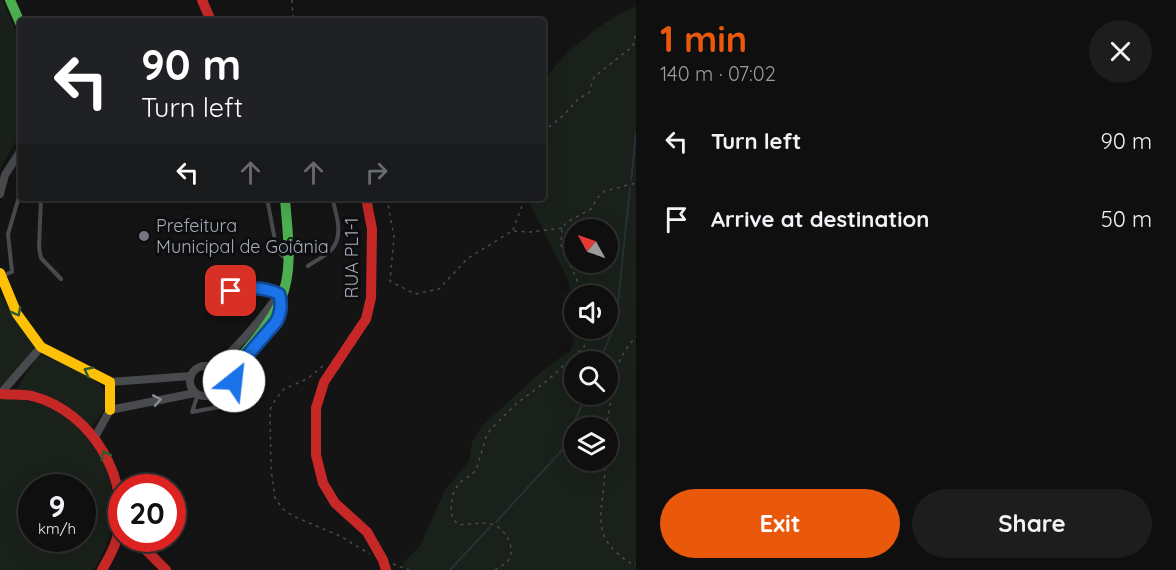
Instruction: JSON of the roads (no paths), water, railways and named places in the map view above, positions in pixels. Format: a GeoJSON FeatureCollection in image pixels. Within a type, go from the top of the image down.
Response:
{"type":"FeatureCollection","features":[{"type":"Feature","properties":{"kind":"street"},"geometry":{"type":"LineString","coordinates":[[10,0],[18,18]]}},
{"type":"Feature","properties":{"kind":"street"},"geometry":{"type":"LineString","coordinates":[[202,0],[210,18]]}},
{"type":"Feature","properties":{"kind":"street"},"geometry":{"type":"LineString","coordinates":[[0,194],[5,175],[18,155]]}},
{"type":"Feature","properties":{"kind":"street"},"geometry":{"type":"LineString","coordinates":[[110,410],[197,394],[203,396],[217,391],[238,356],[266,324],[286,285],[288,261],[285,201]]}},
{"type":"Feature","properties":{"kind":"street","name":"RUA PL1-1"},"geometry":{"type":"LineString","coordinates":[[367,201],[372,229],[370,298],[366,319],[324,382],[316,408],[316,455],[323,483],[335,503],[367,532],[384,565]]}},
{"type":"Feature","properties":{"kind":"street"},"geometry":{"type":"LineString","coordinates":[[0,275],[17,314],[41,347],[110,382],[191,376]]}},
{"type":"Feature","properties":{"kind":"street"},"geometry":{"type":"LineString","coordinates":[[0,394],[41,347]]}},
{"type":"Feature","properties":{"kind":"street"},"geometry":{"type":"LineString","coordinates":[[197,394],[191,385],[191,376],[194,372],[203,366],[213,368],[238,356]]}},
{"type":"Feature","properties":{"kind":"street"},"geometry":{"type":"LineString","coordinates":[[213,368],[221,381]]}},
{"type":"Feature","properties":{"kind":"street"},"geometry":{"type":"LineString","coordinates":[[95,437],[110,410],[110,382]]}},
{"type":"Feature","properties":{"kind":"street"},"geometry":{"type":"LineString","coordinates":[[0,394],[11,393],[39,398],[65,410],[87,427],[95,437],[115,474]]}},
{"type":"Feature","properties":{"kind":"street"},"geometry":{"type":"LineString","coordinates":[[102,570],[110,552]]}},
{"type":"Feature","properties":{"kind":"street"},"geometry":{"type":"LineString","coordinates":[[148,552],[166,570]]}},
{"type":"Feature","properties":{"kind":"lane"},"geometry":{"type":"LineString","coordinates":[[0,275],[12,272],[8,234],[18,200]]}},
{"type":"Feature","properties":{"kind":"lane"},"geometry":{"type":"LineString","coordinates":[[41,201],[39,248],[41,258],[61,279]]}},
{"type":"Feature","properties":{"kind":"lane"},"geometry":{"type":"LineString","coordinates":[[268,201],[277,251],[288,261]]}},
{"type":"Feature","properties":{"kind":"lane"},"geometry":{"type":"LineString","coordinates":[[308,266],[332,249],[336,240],[339,224],[333,201]]}},
{"type":"Feature","properties":{"kind":"lane"},"geometry":{"type":"LineString","coordinates":[[231,291],[253,287],[280,297]]}},
{"type":"Feature","properties":{"kind":"lane"},"geometry":{"type":"LineString","coordinates":[[197,394],[192,412],[224,406],[238,356]]}},
{"type":"Feature","properties":{"kind":"waterway"},"geometry":{"type":"LineString","coordinates":[[631,180],[636,134]]}},
{"type":"Feature","properties":{"kind":"waterway"},"geometry":{"type":"LineString","coordinates":[[604,351],[616,321],[630,188]]}},
{"type":"Feature","properties":{"kind":"waterway"},"geometry":{"type":"LineString","coordinates":[[496,522],[564,448],[582,405]]}},
{"type":"Feature","properties":{"kind":"waterway"},"geometry":{"type":"LineString","coordinates":[[450,570],[490,527]]}},
{"type":"Feature","properties":{"kind":"place","name":"Prefeitura Municipal de Goiânia"},"geometry":{"type":"Point","coordinates":[144,236]}}]}
